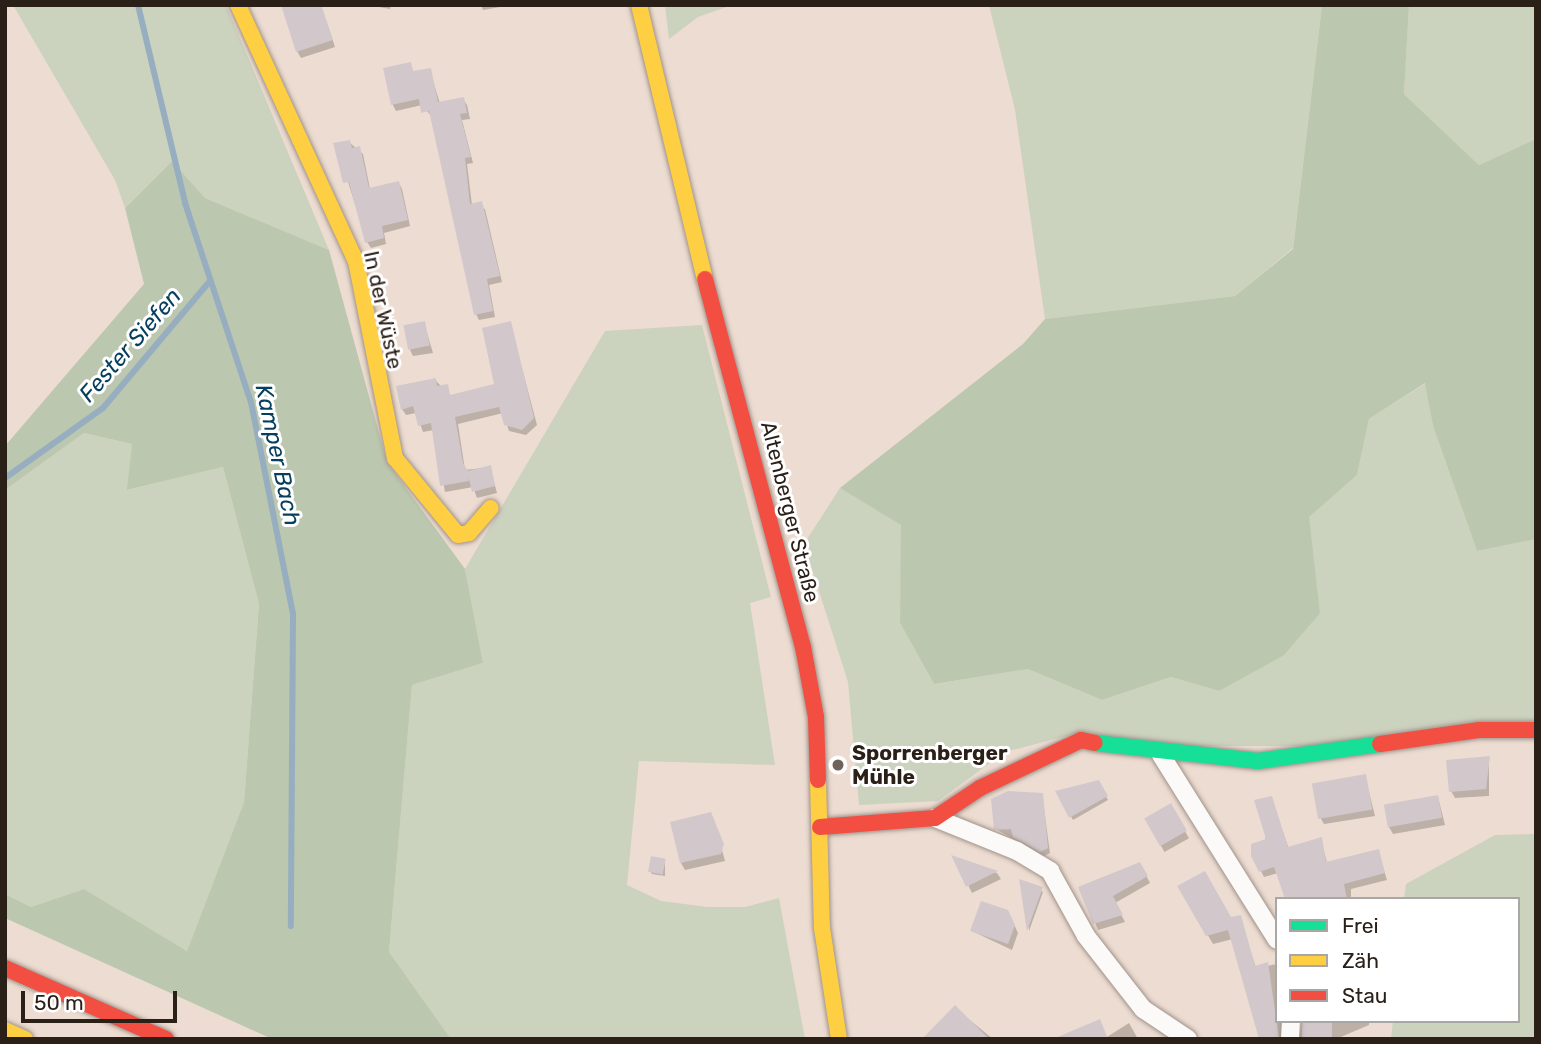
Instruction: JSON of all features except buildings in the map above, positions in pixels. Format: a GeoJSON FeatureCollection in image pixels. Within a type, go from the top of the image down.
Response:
{"type":"FeatureCollection","features":[{"type":"Feature","properties":{"kind":"main road","name":"In der Wüste"},"geometry":{"type":"LineString","coordinates":[[238,5],[356,261],[395,458],[458,536],[470,533],[491,508]]}},
{"type":"Feature","properties":{"kind":"main road","name":"Altenberger Straße"},"geometry":{"type":"LineString","coordinates":[[639,5],[668,140],[803,647],[816,717],[823,941],[839,1039]]}},
{"type":"Feature","properties":{"kind":"main road"},"geometry":{"type":"LineString","coordinates":[[820,827],[935,818],[980,788],[1081,740],[1161,755],[1291,759],[1480,730],[1536,730]]}},
{"type":"Feature","properties":{"kind":"main road"},"geometry":{"type":"LineString","coordinates":[[5,968],[166,1039]]}},
{"type":"Feature","properties":{"kind":"main road"},"geometry":{"type":"LineString","coordinates":[[5,1030],[25,1039]]}},
{"type":"Feature","properties":{"kind":"street"},"geometry":{"type":"LineString","coordinates":[[1161,755],[1275,937]]}},
{"type":"Feature","properties":{"kind":"street"},"geometry":{"type":"LineString","coordinates":[[935,818],[1050,871],[1086,936],[1143,1009],[1188,1039]]}},
{"type":"Feature","properties":{"kind":"green space"},"geometry":{"type":"Polygon","coordinates":[[[13,5],[226,5],[329,250],[205,198],[172,161],[125,208],[115,180],[13,5]]]}},
{"type":"Feature","properties":{"kind":"green space"},"geometry":{"type":"Polygon","coordinates":[[[665,5],[732,5],[698,17],[669,39],[665,5]]]}},
{"type":"Feature","properties":{"kind":"green space"},"geometry":{"type":"Polygon","coordinates":[[[989,5],[1322,5],[1293,248],[1235,296],[1045,319],[1015,110],[989,5]]]}},
{"type":"Feature","properties":{"kind":"green space"},"geometry":{"type":"Polygon","coordinates":[[[1322,5],[1409,5],[1404,94],[1479,165],[1536,139],[1536,539],[1477,551],[1433,426],[1425,383],[1369,419],[1357,475],[1309,517],[1320,613],[1284,655],[1219,691],[1171,677],[1102,700],[1028,669],[934,684],[900,623],[901,525],[840,488],[1023,344],[1045,319],[1235,296],[1293,249],[1322,5]]]}},
{"type":"Feature","properties":{"kind":"green space"},"geometry":{"type":"Polygon","coordinates":[[[1409,5],[1536,5],[1536,139],[1479,165],[1404,94],[1409,5]]]}},
{"type":"Feature","properties":{"kind":"green space"},"geometry":{"type":"Polygon","coordinates":[[[172,161],[205,198],[329,250],[387,462],[465,569],[483,663],[412,685],[389,952],[451,1039],[272,1039],[5,918],[5,894],[31,907],[84,889],[187,951],[244,802],[259,604],[223,467],[127,490],[132,444],[84,433],[5,490],[5,446],[144,284],[125,208],[172,161]]]}},
{"type":"Feature","properties":{"kind":"green space"},"geometry":{"type":"Polygon","coordinates":[[[702,325],[771,597],[750,603],[775,765],[639,761],[627,885],[661,901],[707,907],[745,907],[779,898],[805,1039],[451,1039],[389,952],[412,685],[483,663],[465,569],[605,331],[702,325]]]}},
{"type":"Feature","properties":{"kind":"green space"},"geometry":{"type":"Polygon","coordinates":[[[1426,383],[1433,426],[1477,551],[1536,539],[1536,721],[1325,746],[1183,746],[1074,734],[1005,752],[938,801],[859,805],[848,682],[804,544],[840,488],[902,525],[900,623],[934,684],[1028,669],[1102,700],[1171,677],[1219,691],[1320,613],[1308,517],[1357,475],[1369,419],[1426,383]]]}},
{"type":"Feature","properties":{"kind":"green space"},"geometry":{"type":"Polygon","coordinates":[[[84,433],[132,444],[128,490],[223,467],[259,604],[244,802],[187,951],[84,889],[31,907],[5,894],[5,490],[84,433]]]}},
{"type":"Feature","properties":{"kind":"green space"},"geometry":{"type":"Polygon","coordinates":[[[1536,834],[1536,1039],[1391,1039],[1393,1023],[1520,1023],[1520,897],[1404,897],[1406,884],[1495,835],[1536,834]]]}},
{"type":"Feature","properties":{"kind":"waterway","name":"Kamper Bach"},"geometry":{"type":"LineString","coordinates":[[138,5],[185,203],[251,402],[293,614],[291,926]]}},
{"type":"Feature","properties":{"kind":"waterway","name":"Fester Siefen"},"geometry":{"type":"LineString","coordinates":[[5,478],[103,408],[210,281]]}},
{"type":"Feature","properties":{"kind":"traffic: fast"},"geometry":{"type":"LineString","coordinates":[[1095,743],[1258,761],[1380,744]]}},
{"type":"Feature","properties":{"kind":"traffic: slow"},"geometry":{"type":"LineString","coordinates":[[238,5],[356,261],[395,458],[458,535],[469,533],[491,508]]}},
{"type":"Feature","properties":{"kind":"traffic: slow"},"geometry":{"type":"LineString","coordinates":[[639,5],[705,279]]}},
{"type":"Feature","properties":{"kind":"traffic: slow"},"geometry":{"type":"LineString","coordinates":[[818,780],[822,928],[839,1039]]}},
{"type":"Feature","properties":{"kind":"traffic: slow"},"geometry":{"type":"LineString","coordinates":[[5,1030],[25,1039]]}},
{"type":"Feature","properties":{"kind":"traffic: jam"},"geometry":{"type":"LineString","coordinates":[[705,279],[803,647],[816,717],[818,780]]}},
{"type":"Feature","properties":{"kind":"traffic: jam"},"geometry":{"type":"LineString","coordinates":[[1380,744],[1480,730],[1536,730]]}},
{"type":"Feature","properties":{"kind":"traffic: jam"},"geometry":{"type":"LineString","coordinates":[[820,827],[935,818],[980,788],[1081,740],[1095,743]]}},
{"type":"Feature","properties":{"kind":"traffic: jam"},"geometry":{"type":"LineString","coordinates":[[5,968],[166,1039]]}},
{"type":"Feature","properties":{"kind":"place","name":"Sporrenberger Mühle"},"geometry":{"type":"Point","coordinates":[838,765]}}]}
